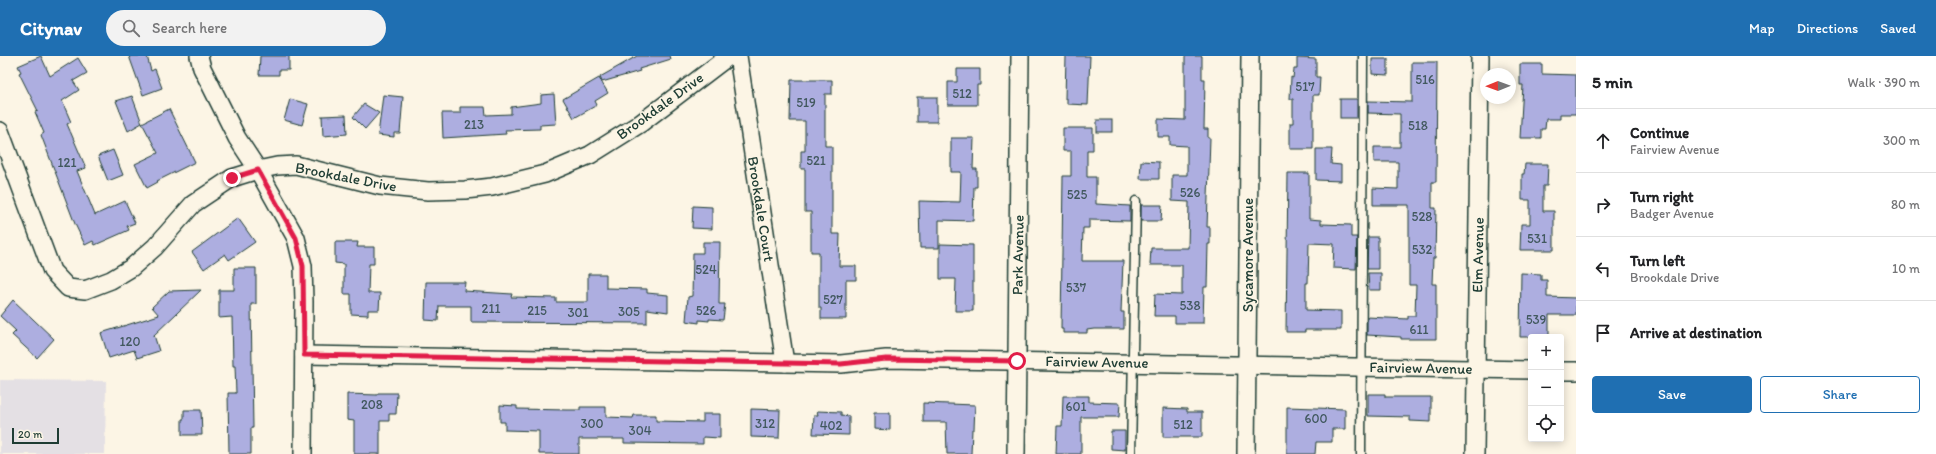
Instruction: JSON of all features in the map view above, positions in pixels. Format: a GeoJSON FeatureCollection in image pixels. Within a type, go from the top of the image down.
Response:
{"type":"FeatureCollection","features":[{"type":"Feature","properties":{"kind":"street"},"geometry":{"type":"LineString","coordinates":[[199,56],[202,68],[236,138],[258,170],[296,238],[303,266],[303,454]]}},
{"type":"Feature","properties":{"kind":"street","name":"Brookdale Drive"},"geometry":{"type":"LineString","coordinates":[[0,131],[52,271],[68,288],[85,290],[111,280],[131,268],[155,247],[193,204],[232,178],[277,166],[296,165],[380,186],[428,191],[465,190],[492,187],[545,174],[590,155],[641,123],[729,56]]}},
{"type":"Feature","properties":{"kind":"street","name":"Brookdale Court"},"geometry":{"type":"LineString","coordinates":[[738,56],[785,363]]}},
{"type":"Feature","properties":{"kind":"street","name":"Park Avenue"},"geometry":{"type":"LineString","coordinates":[[1016,454],[1020,56]]}},
{"type":"Feature","properties":{"kind":"street","name":"Sycamore Avenue"},"geometry":{"type":"LineString","coordinates":[[1246,454],[1250,56]]}},
{"type":"Feature","properties":{"kind":"street","name":"Elm Avenue"},"geometry":{"type":"LineString","coordinates":[[1475,454],[1480,56]]}},
{"type":"Feature","properties":{"kind":"street","name":"Fairview Avenue"},"geometry":{"type":"LineString","coordinates":[[304,355],[841,364],[886,359],[1528,370]]}},
{"type":"Feature","properties":{"kind":"street"},"geometry":{"type":"LineString","coordinates":[[1564,371],[1576,371]]}},
{"type":"Feature","properties":{"kind":"lane"},"geometry":{"type":"LineString","coordinates":[[1361,454],[1363,56]]}},
{"type":"Feature","properties":{"kind":"lane"},"geometry":{"type":"LineString","coordinates":[[1131,454],[1136,201]]}},
{"type":"Feature","properties":{"kind":"shaded area"},"geometry":{"type":"Polygon","coordinates":[[[0,380],[106,381],[105,454],[0,454],[0,380]]]}},
{"type":"Feature","properties":{"kind":"building"},"geometry":{"type":"Polygon","coordinates":[[[41,56],[50,76],[78,58],[87,73],[73,81],[79,90],[62,101],[71,122],[67,124],[86,168],[77,171],[95,215],[125,201],[135,223],[127,226],[129,230],[95,245],[93,241],[85,245],[75,224],[41,135],[44,133],[35,112],[38,111],[19,73],[21,72],[18,66],[41,56]]]}},
{"type":"Feature","properties":{"kind":"building"},"geometry":{"type":"Polygon","coordinates":[[[129,56],[147,56],[151,71],[155,69],[162,88],[143,95],[129,56]]]}},
{"type":"Feature","properties":{"kind":"building"},"geometry":{"type":"Polygon","coordinates":[[[260,56],[289,56],[289,70],[279,70],[279,75],[259,75],[260,56]]]}},
{"type":"Feature","properties":{"kind":"building"},"geometry":{"type":"Polygon","coordinates":[[[637,56],[670,56],[671,59],[639,69],[640,71],[602,82],[600,77],[637,56]]]}},
{"type":"Feature","properties":{"kind":"building"},"geometry":{"type":"Polygon","coordinates":[[[1066,56],[1090,56],[1088,105],[1067,104],[1067,99],[1065,99],[1066,56]]]}},
{"type":"Feature","properties":{"kind":"building"},"geometry":{"type":"Polygon","coordinates":[[[1185,56],[1202,56],[1202,79],[1205,79],[1204,129],[1208,129],[1208,138],[1210,138],[1207,227],[1210,227],[1210,244],[1208,244],[1207,287],[1204,287],[1203,323],[1175,323],[1175,316],[1154,316],[1155,294],[1182,295],[1182,265],[1150,265],[1151,248],[1188,248],[1189,202],[1172,201],[1172,175],[1187,175],[1187,146],[1170,145],[1170,137],[1158,137],[1158,119],[1185,120],[1185,56]]]}},
{"type":"Feature","properties":{"kind":"building"},"geometry":{"type":"Polygon","coordinates":[[[1297,58],[1316,59],[1316,77],[1320,77],[1319,95],[1313,95],[1313,149],[1290,149],[1290,123],[1293,123],[1293,99],[1290,99],[1291,77],[1293,78],[1294,69],[1297,69],[1297,58]]]}},
{"type":"Feature","properties":{"kind":"building"},"geometry":{"type":"Polygon","coordinates":[[[1372,59],[1388,59],[1388,75],[1372,74],[1372,59]]]}},
{"type":"Feature","properties":{"kind":"building"},"geometry":{"type":"Polygon","coordinates":[[[1412,62],[1437,62],[1436,182],[1432,182],[1432,208],[1436,208],[1435,258],[1433,258],[1432,284],[1436,284],[1436,339],[1401,339],[1401,337],[1367,335],[1367,317],[1408,319],[1408,316],[1415,316],[1416,285],[1409,285],[1409,205],[1373,205],[1373,188],[1398,189],[1398,162],[1374,162],[1374,147],[1400,147],[1400,114],[1368,113],[1368,101],[1412,102],[1412,62]]]}},
{"type":"Feature","properties":{"kind":"building"},"geometry":{"type":"Polygon","coordinates":[[[1520,64],[1542,64],[1542,74],[1576,75],[1576,114],[1560,114],[1560,119],[1546,119],[1545,129],[1541,129],[1541,138],[1520,138],[1523,85],[1520,85],[1520,64]]]}},
{"type":"Feature","properties":{"kind":"building"},"geometry":{"type":"Polygon","coordinates":[[[957,69],[980,69],[980,85],[977,85],[977,105],[948,105],[948,82],[957,82],[957,69]]]}},
{"type":"Feature","properties":{"kind":"building"},"geometry":{"type":"Polygon","coordinates":[[[599,78],[608,93],[595,101],[597,105],[574,118],[563,99],[599,78]]]}},
{"type":"Feature","properties":{"kind":"building"},"geometry":{"type":"Polygon","coordinates":[[[791,80],[832,80],[832,94],[825,94],[825,146],[832,146],[832,234],[840,234],[839,266],[856,266],[856,280],[846,280],[846,319],[821,319],[821,308],[819,308],[819,252],[811,252],[811,212],[805,212],[805,169],[801,169],[801,151],[805,151],[805,121],[790,121],[791,80]]]}},
{"type":"Feature","properties":{"kind":"building"},"geometry":{"type":"Polygon","coordinates":[[[554,94],[556,124],[540,125],[540,129],[505,130],[506,134],[443,138],[442,113],[460,113],[460,107],[485,107],[486,115],[511,114],[511,107],[541,103],[541,95],[554,94]]]}},
{"type":"Feature","properties":{"kind":"building"},"geometry":{"type":"Polygon","coordinates":[[[383,95],[403,97],[400,133],[394,133],[394,137],[378,135],[383,95]]]}},
{"type":"Feature","properties":{"kind":"building"},"geometry":{"type":"Polygon","coordinates":[[[132,96],[142,123],[128,131],[116,101],[132,96]]]}},
{"type":"Feature","properties":{"kind":"building"},"geometry":{"type":"Polygon","coordinates":[[[917,97],[937,97],[937,122],[917,122],[917,97]]]}},
{"type":"Feature","properties":{"kind":"building"},"geometry":{"type":"Polygon","coordinates":[[[290,99],[308,104],[302,125],[284,120],[290,99]]]}},
{"type":"Feature","properties":{"kind":"building"},"geometry":{"type":"Polygon","coordinates":[[[1340,99],[1357,99],[1357,118],[1340,118],[1340,99]]]}},
{"type":"Feature","properties":{"kind":"building"},"geometry":{"type":"Polygon","coordinates":[[[364,104],[379,113],[365,129],[353,117],[364,104]]]}},
{"type":"Feature","properties":{"kind":"building"},"geometry":{"type":"Polygon","coordinates":[[[169,109],[195,162],[157,181],[158,182],[147,188],[135,164],[158,153],[142,123],[169,109]]]}},
{"type":"Feature","properties":{"kind":"building"},"geometry":{"type":"Polygon","coordinates":[[[346,115],[347,134],[323,136],[322,116],[346,115]]]}},
{"type":"Feature","properties":{"kind":"building"},"geometry":{"type":"Polygon","coordinates":[[[1097,120],[1112,120],[1112,132],[1097,132],[1097,120]]]}},
{"type":"Feature","properties":{"kind":"building"},"geometry":{"type":"Polygon","coordinates":[[[1063,128],[1093,128],[1093,150],[1087,150],[1087,177],[1096,177],[1096,204],[1130,206],[1130,221],[1089,220],[1089,228],[1083,228],[1082,261],[1123,261],[1121,312],[1124,312],[1124,329],[1094,329],[1087,330],[1087,333],[1063,333],[1063,329],[1061,329],[1063,176],[1071,176],[1071,151],[1063,151],[1063,128]]]}},
{"type":"Feature","properties":{"kind":"building"},"geometry":{"type":"Polygon","coordinates":[[[951,138],[974,138],[973,169],[977,169],[977,187],[974,187],[973,221],[939,220],[939,248],[920,248],[919,201],[960,202],[961,172],[951,172],[951,138]]]}},
{"type":"Feature","properties":{"kind":"building"},"geometry":{"type":"Polygon","coordinates":[[[1316,149],[1332,149],[1331,164],[1341,165],[1341,181],[1316,180],[1316,149]]]}},
{"type":"Feature","properties":{"kind":"building"},"geometry":{"type":"Polygon","coordinates":[[[113,150],[123,175],[108,181],[98,156],[113,150]]]}},
{"type":"Feature","properties":{"kind":"building"},"geometry":{"type":"Polygon","coordinates":[[[1141,161],[1159,162],[1159,179],[1140,179],[1141,161]]]}},
{"type":"Feature","properties":{"kind":"building"},"geometry":{"type":"Polygon","coordinates":[[[1525,164],[1548,164],[1547,186],[1543,186],[1543,211],[1554,211],[1554,250],[1520,250],[1521,224],[1530,224],[1530,200],[1522,200],[1522,174],[1524,174],[1525,164]]]}},
{"type":"Feature","properties":{"kind":"building"},"geometry":{"type":"Polygon","coordinates":[[[1288,173],[1309,173],[1309,219],[1321,220],[1321,224],[1351,225],[1351,237],[1357,237],[1356,269],[1333,268],[1334,244],[1309,243],[1308,283],[1306,283],[1306,310],[1341,311],[1341,330],[1305,330],[1305,332],[1286,332],[1288,173]]]}},
{"type":"Feature","properties":{"kind":"building"},"geometry":{"type":"Polygon","coordinates":[[[1141,205],[1162,205],[1161,221],[1141,221],[1141,205]]]}},
{"type":"Feature","properties":{"kind":"building"},"geometry":{"type":"Polygon","coordinates":[[[693,206],[712,207],[712,229],[692,228],[693,206]]]}},
{"type":"Feature","properties":{"kind":"building"},"geometry":{"type":"Polygon","coordinates":[[[238,218],[255,242],[229,260],[225,254],[204,269],[192,252],[238,218]]]}},
{"type":"Feature","properties":{"kind":"building"},"geometry":{"type":"Polygon","coordinates":[[[1368,237],[1378,237],[1378,269],[1367,269],[1368,237]]]}},
{"type":"Feature","properties":{"kind":"building"},"geometry":{"type":"Polygon","coordinates":[[[335,242],[358,242],[357,247],[374,247],[374,264],[369,264],[368,293],[380,293],[379,310],[368,310],[368,315],[351,314],[351,294],[344,294],[344,264],[335,263],[335,242]]]}},
{"type":"Feature","properties":{"kind":"building"},"geometry":{"type":"Polygon","coordinates":[[[703,242],[720,242],[719,304],[725,304],[723,320],[699,320],[699,323],[686,321],[688,297],[692,296],[693,253],[703,253],[703,242]]]}},
{"type":"Feature","properties":{"kind":"building"},"geometry":{"type":"Polygon","coordinates":[[[940,244],[973,245],[973,311],[955,311],[956,279],[940,279],[940,244]]]}},
{"type":"Feature","properties":{"kind":"building"},"geometry":{"type":"Polygon","coordinates":[[[234,268],[256,268],[256,304],[251,304],[253,428],[251,428],[251,454],[229,454],[228,393],[236,393],[235,366],[233,366],[232,317],[219,318],[219,290],[234,290],[234,268]]]}},
{"type":"Feature","properties":{"kind":"building"},"geometry":{"type":"Polygon","coordinates":[[[1368,273],[1381,273],[1381,290],[1369,290],[1368,273]]]}},
{"type":"Feature","properties":{"kind":"building"},"geometry":{"type":"Polygon","coordinates":[[[1521,273],[1541,274],[1541,280],[1547,280],[1547,297],[1576,298],[1576,315],[1549,315],[1549,334],[1528,334],[1528,337],[1520,337],[1521,273]]]}},
{"type":"Feature","properties":{"kind":"building"},"geometry":{"type":"Polygon","coordinates":[[[588,274],[606,274],[606,288],[647,289],[647,293],[668,295],[668,312],[647,309],[647,323],[471,322],[471,306],[439,306],[438,321],[425,320],[426,282],[465,282],[464,291],[512,294],[511,297],[556,298],[556,302],[588,302],[588,274]]]}},
{"type":"Feature","properties":{"kind":"building"},"geometry":{"type":"Polygon","coordinates":[[[201,290],[154,335],[159,351],[137,358],[134,350],[109,358],[101,333],[159,315],[152,307],[169,291],[201,290]]]}},
{"type":"Feature","properties":{"kind":"building"},"geometry":{"type":"Polygon","coordinates":[[[13,300],[54,339],[37,358],[12,335],[16,331],[0,316],[13,300]]]}},
{"type":"Feature","properties":{"kind":"building"},"geometry":{"type":"Polygon","coordinates":[[[378,393],[397,393],[396,414],[389,414],[389,421],[380,421],[380,454],[354,454],[354,421],[347,420],[347,394],[377,395],[378,393]]]}},
{"type":"Feature","properties":{"kind":"building"},"geometry":{"type":"Polygon","coordinates":[[[1368,394],[1385,394],[1385,397],[1431,397],[1431,422],[1410,421],[1410,417],[1368,416],[1368,394]]]}},
{"type":"Feature","properties":{"kind":"building"},"geometry":{"type":"Polygon","coordinates":[[[1063,396],[1089,396],[1089,402],[1120,403],[1119,417],[1081,417],[1081,454],[1056,454],[1057,426],[1062,426],[1063,396]]]}},
{"type":"Feature","properties":{"kind":"building"},"geometry":{"type":"Polygon","coordinates":[[[923,403],[975,405],[971,454],[947,454],[946,422],[923,422],[923,403]]]}},
{"type":"Feature","properties":{"kind":"building"},"geometry":{"type":"Polygon","coordinates":[[[500,405],[517,406],[517,409],[566,410],[580,410],[580,407],[606,407],[606,417],[633,418],[634,415],[656,415],[656,421],[703,422],[703,414],[720,414],[720,438],[703,437],[703,444],[624,443],[624,439],[579,439],[579,454],[539,454],[539,431],[505,430],[505,422],[500,422],[500,405]]]}},
{"type":"Feature","properties":{"kind":"building"},"geometry":{"type":"Polygon","coordinates":[[[1287,407],[1345,409],[1345,429],[1332,429],[1332,442],[1316,442],[1315,454],[1287,454],[1287,407]]]}},
{"type":"Feature","properties":{"kind":"building"},"geometry":{"type":"Polygon","coordinates":[[[1163,408],[1187,409],[1187,412],[1202,412],[1202,437],[1163,437],[1163,408]]]}},
{"type":"Feature","properties":{"kind":"building"},"geometry":{"type":"Polygon","coordinates":[[[751,409],[780,410],[779,438],[751,437],[751,409]]]}},
{"type":"Feature","properties":{"kind":"building"},"geometry":{"type":"Polygon","coordinates":[[[184,410],[201,410],[202,435],[182,435],[182,419],[184,419],[184,410]]]}},
{"type":"Feature","properties":{"kind":"building"},"geometry":{"type":"Polygon","coordinates":[[[817,411],[841,412],[841,415],[849,416],[849,435],[813,434],[814,415],[818,415],[817,411]]]}},
{"type":"Feature","properties":{"kind":"building"},"geometry":{"type":"Polygon","coordinates":[[[874,413],[890,413],[890,430],[874,429],[874,413]]]}},
{"type":"Feature","properties":{"kind":"building"},"geometry":{"type":"Polygon","coordinates":[[[1111,431],[1125,431],[1125,450],[1111,449],[1111,431]]]}},
{"type":"Feature","properties":{"kind":"route"},"geometry":{"type":"LineString","coordinates":[[232,178],[258,170],[296,238],[303,266],[304,355],[841,364],[886,359],[1017,361]]}}]}
